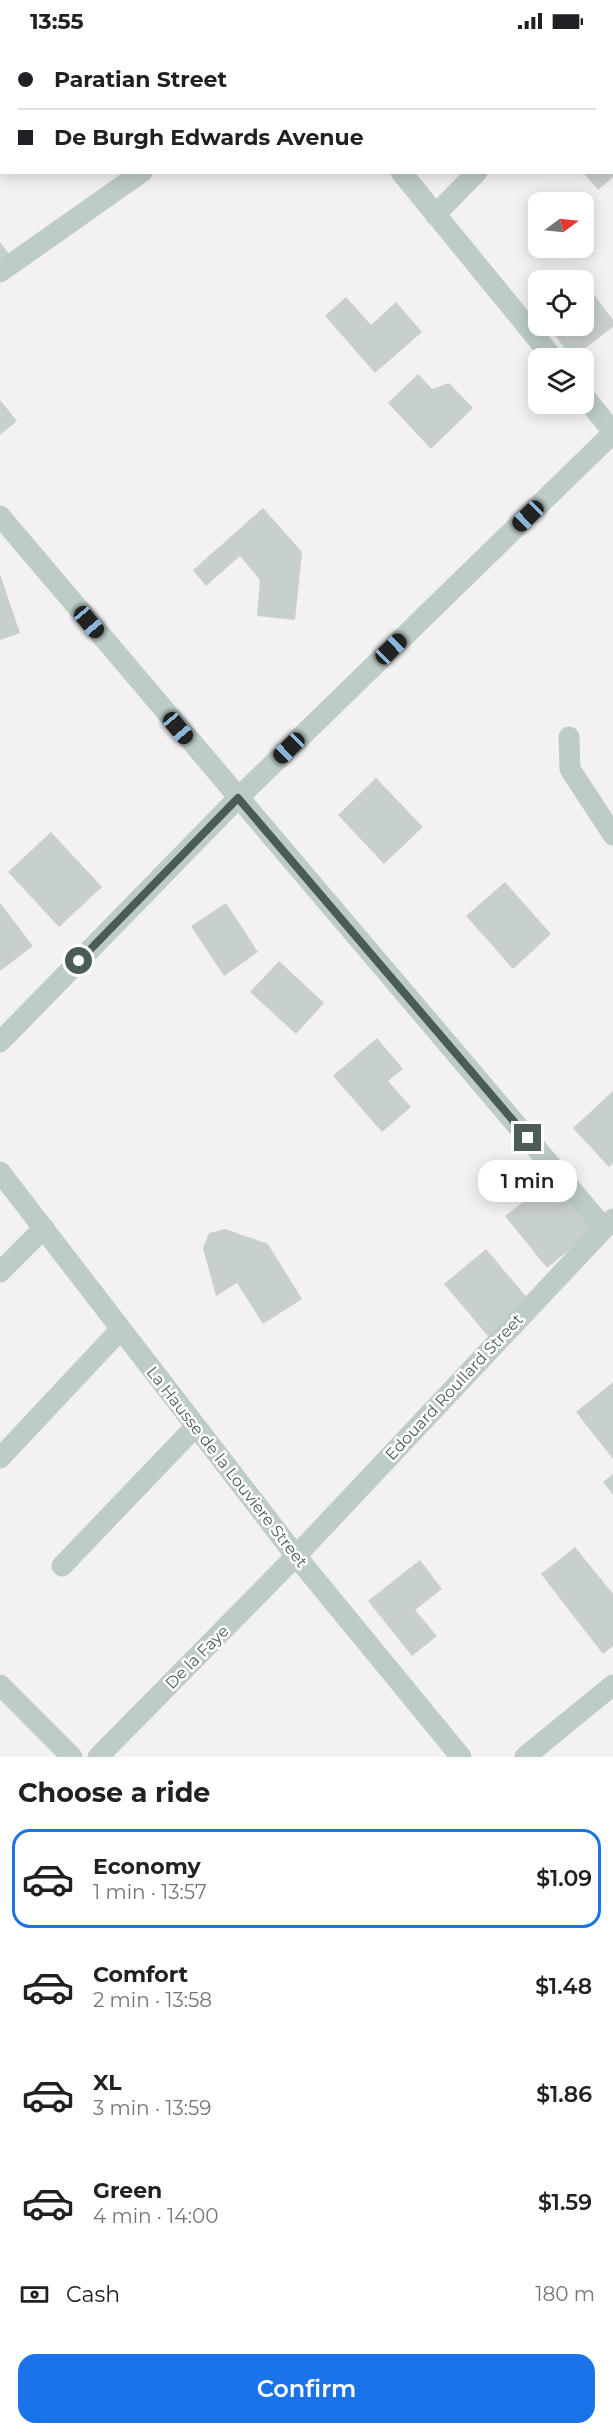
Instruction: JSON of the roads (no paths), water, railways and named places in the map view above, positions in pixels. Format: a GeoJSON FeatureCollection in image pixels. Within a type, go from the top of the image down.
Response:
{"type":"FeatureCollection","features":[{"type":"Feature","properties":{"kind":"street"},"geometry":{"type":"LineString","coordinates":[[0,272],[139,174]]}},
{"type":"Feature","properties":{"kind":"street"},"geometry":{"type":"LineString","coordinates":[[403,174],[545,348]]}},
{"type":"Feature","properties":{"kind":"street"},"geometry":{"type":"LineString","coordinates":[[435,214],[475,174]]}},
{"type":"Feature","properties":{"kind":"street"},"geometry":{"type":"LineString","coordinates":[[0,1042],[238,798],[613,433],[594,409]]}},
{"type":"Feature","properties":{"kind":"street"},"geometry":{"type":"LineString","coordinates":[[0,516],[238,798],[609,1223]]}},
{"type":"Feature","properties":{"kind":"street"},"geometry":{"type":"LineString","coordinates":[[569,737],[570,769],[613,835]]}},
{"type":"Feature","properties":{"kind":"street","name":"La Hausse de la Louviere Street"},"geometry":{"type":"LineString","coordinates":[[0,1172],[296,1556],[461,1757]]}},
{"type":"Feature","properties":{"kind":"street","name":"Edouard Roullard Street"},"geometry":{"type":"LineString","coordinates":[[296,1556],[609,1223]]}},
{"type":"Feature","properties":{"kind":"street"},"geometry":{"type":"LineString","coordinates":[[0,1272],[44,1228]]}},
{"type":"Feature","properties":{"kind":"street"},"geometry":{"type":"LineString","coordinates":[[0,1458],[121,1329]]}},
{"type":"Feature","properties":{"kind":"street"},"geometry":{"type":"LineString","coordinates":[[62,1566],[196,1426]]}},
{"type":"Feature","properties":{"kind":"street","name":"De la Faye"},"geometry":{"type":"LineString","coordinates":[[98,1757],[296,1556]]}},
{"type":"Feature","properties":{"kind":"street"},"geometry":{"type":"LineString","coordinates":[[525,1757],[613,1685]]}},
{"type":"Feature","properties":{"kind":"street"},"geometry":{"type":"LineString","coordinates":[[0,1686],[72,1757]]}}]}
